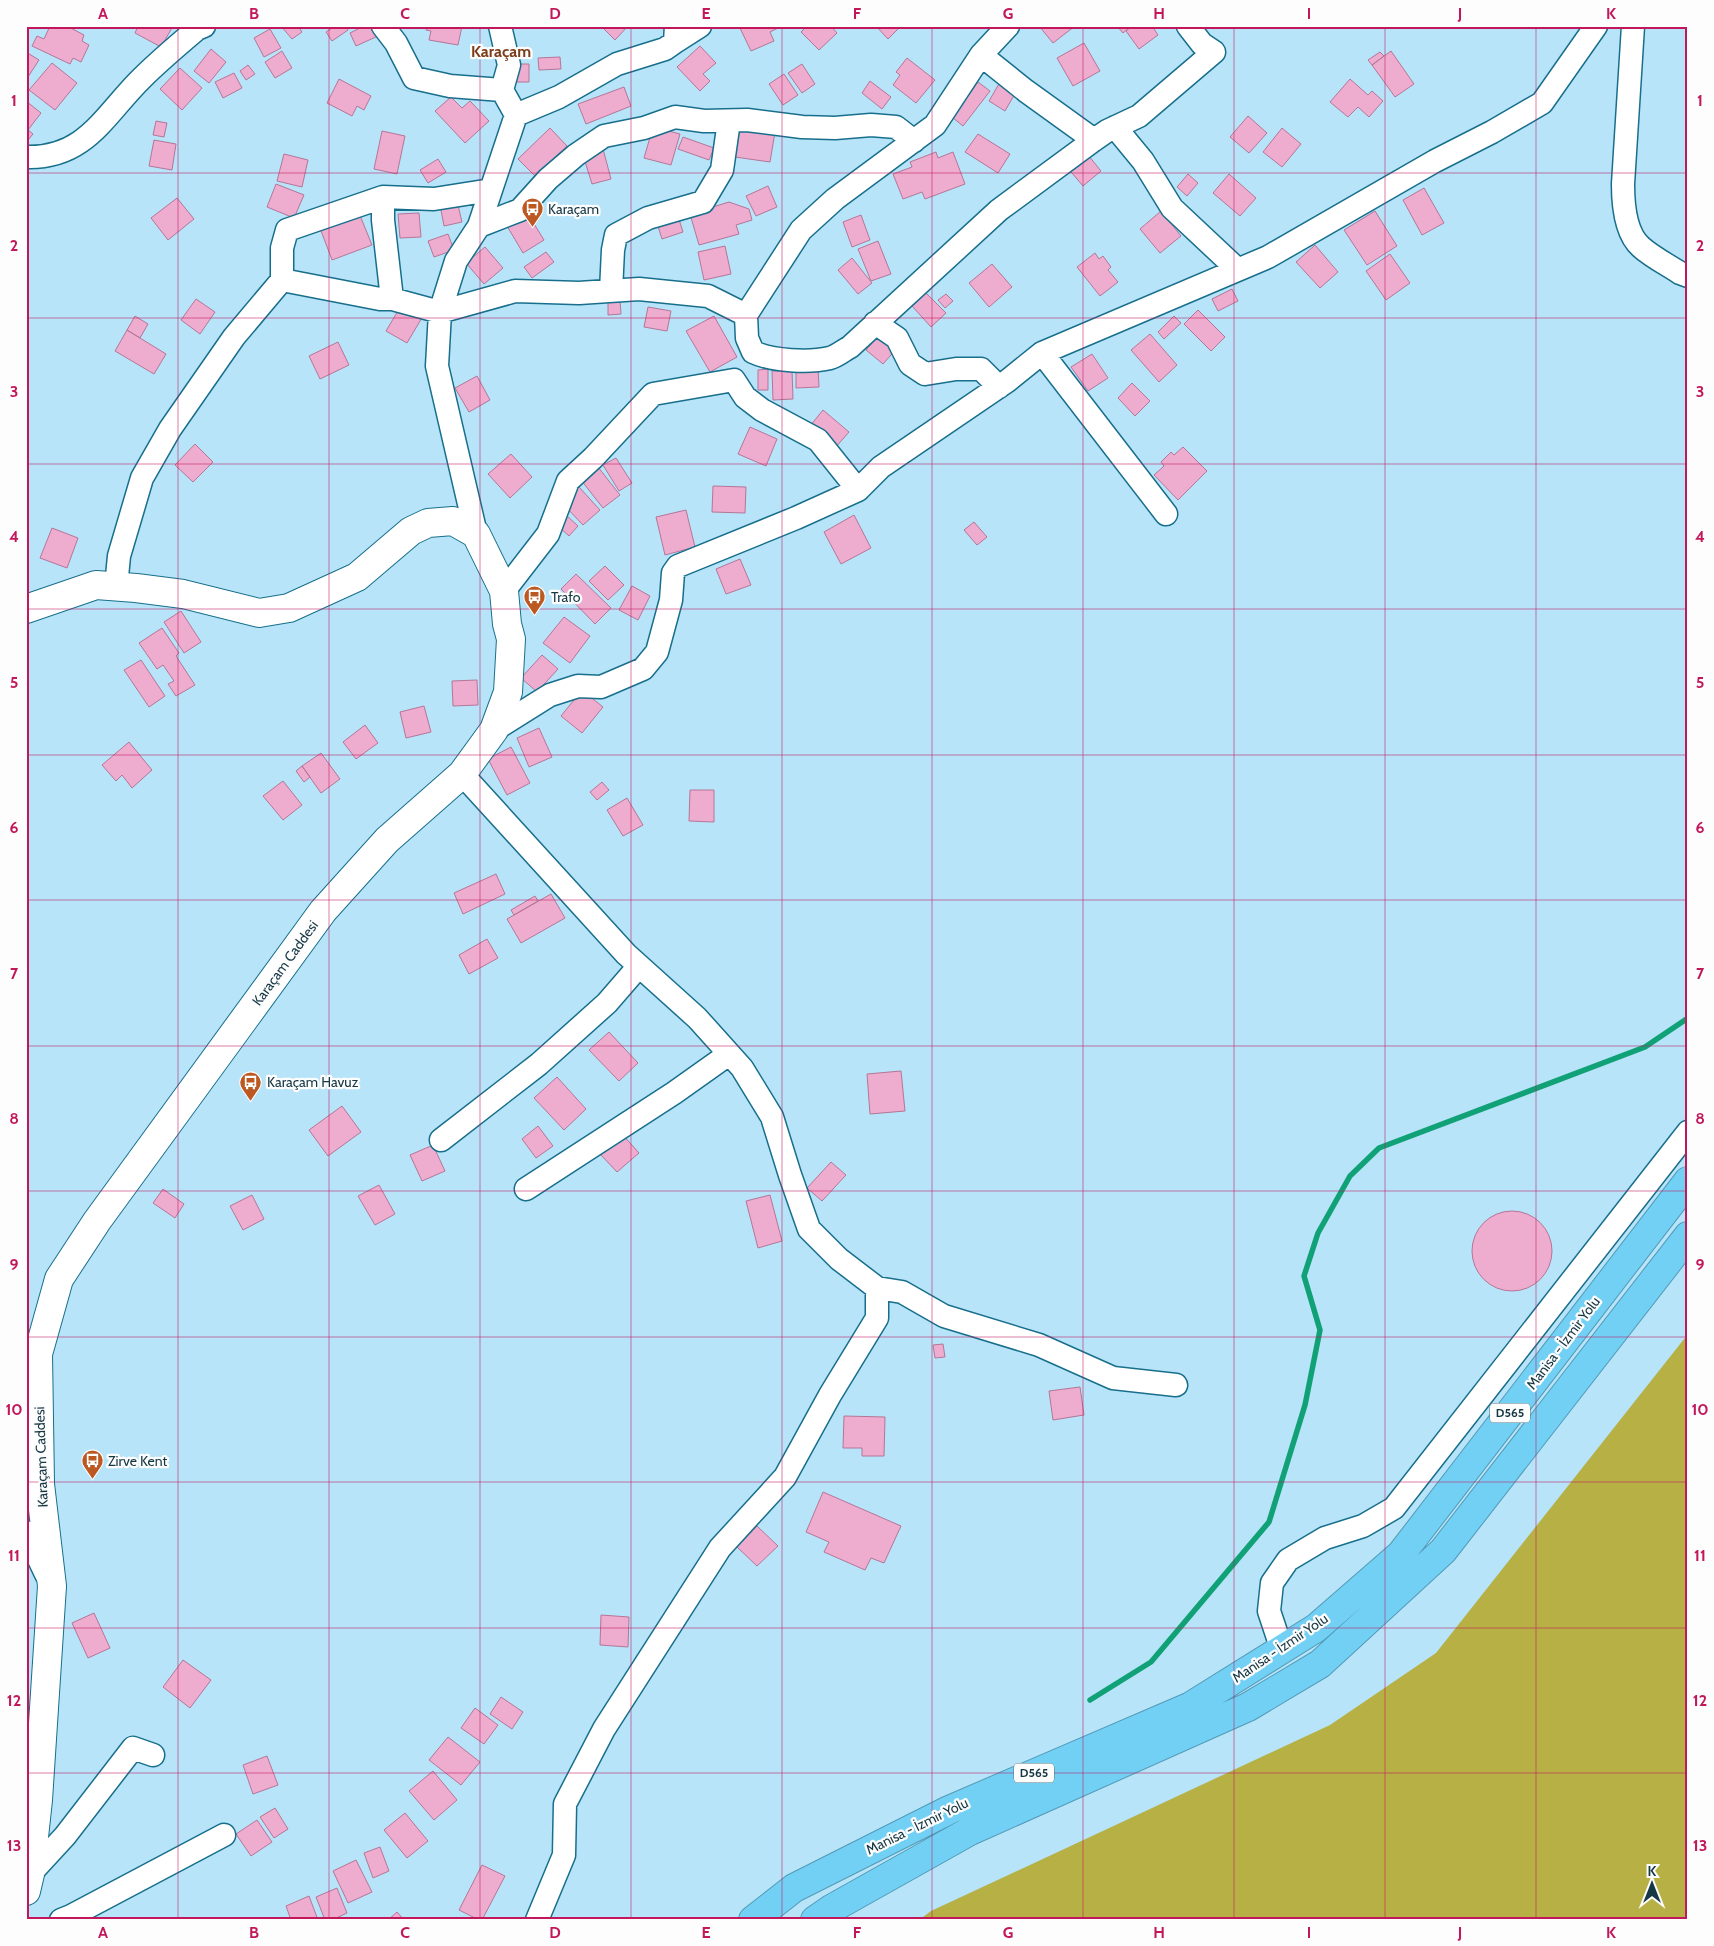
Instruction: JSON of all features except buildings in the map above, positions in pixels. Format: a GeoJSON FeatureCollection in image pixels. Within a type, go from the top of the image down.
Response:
{"type":"FeatureCollection","features":[{"type":"Feature","properties":{"kind":"highway","name":"Manisa - İzmir Yolu"},"geometry":{"type":"LineString","coordinates":[[753,1920],[794,1888],[949,1810],[1192,1706],[1316,1628],[1401,1554],[1688,1181]]}},
{"type":"Feature","properties":{"kind":"highway","name":"Manisa - İzmir Yolu"},"geometry":{"type":"LineString","coordinates":[[815,1920],[831,1909],[970,1831],[1248,1707],[1320,1664],[1443,1552],[1688,1236]]}},
{"type":"Feature","properties":{"kind":"street"},"geometry":{"type":"LineString","coordinates":[[26,157],[40,158],[66,151],[99,128],[141,78],[196,29],[204,26]]}},
{"type":"Feature","properties":{"kind":"street"},"geometry":{"type":"LineString","coordinates":[[383,26],[396,43],[414,78],[450,86],[502,90]]}},
{"type":"Feature","properties":{"kind":"street"},"geometry":{"type":"LineString","coordinates":[[476,534],[437,366],[440,312],[456,261],[480,226],[516,115],[502,90],[509,65],[500,26]]}},
{"type":"Feature","properties":{"kind":"street"},"geometry":{"type":"LineString","coordinates":[[516,115],[560,97],[617,64],[665,49],[675,34],[700,26]]}},
{"type":"Feature","properties":{"kind":"street"},"geometry":{"type":"LineString","coordinates":[[1008,26],[981,55],[935,125],[836,199],[801,230],[746,315],[747,338],[753,352],[766,358],[794,361],[830,358],[850,347],[998,210],[1094,140],[1139,116],[1214,52],[1202,44],[1188,26]]}},
{"type":"Feature","properties":{"kind":"street"},"geometry":{"type":"LineString","coordinates":[[494,730],[550,695],[578,686],[601,687],[643,669],[657,652],[671,600],[673,573],[678,566],[796,518],[858,490],[881,467],[999,387],[1042,353],[1268,257],[1434,161],[1492,132],[1542,102],[1596,26]]}},
{"type":"Feature","properties":{"kind":"street"},"geometry":{"type":"LineString","coordinates":[[1633,26],[1623,184],[1623,199],[1628,222],[1633,237],[1640,247],[1680,274],[1688,276]]}},
{"type":"Feature","properties":{"kind":"street"},"geometry":{"type":"LineString","coordinates":[[981,55],[1026,91],[1094,140]]}},
{"type":"Feature","properties":{"kind":"street"},"geometry":{"type":"LineString","coordinates":[[480,226],[520,210],[548,179],[576,155],[604,136],[644,128],[675,118],[704,121],[747,120],[802,127],[834,128],[871,125],[896,128],[914,141]]}},
{"type":"Feature","properties":{"kind":"street"},"geometry":{"type":"LineString","coordinates":[[611,291],[613,250],[616,235],[648,218],[703,202],[722,170],[729,121]]}},
{"type":"Feature","properties":{"kind":"street"},"geometry":{"type":"LineString","coordinates":[[1115,128],[1143,161],[1172,208],[1236,270]]}},
{"type":"Feature","properties":{"kind":"street"},"geometry":{"type":"LineString","coordinates":[[116,587],[119,556],[142,478],[170,429],[234,338],[282,280],[282,248],[288,230],[383,197],[434,199],[491,190]]}},
{"type":"Feature","properties":{"kind":"street"},"geometry":{"type":"LineString","coordinates":[[383,197],[383,220],[392,299]]}},
{"type":"Feature","properties":{"kind":"street"},"geometry":{"type":"LineString","coordinates":[[282,280],[380,299],[392,299],[440,312],[515,290],[579,293],[639,289],[708,296],[746,315]]}},
{"type":"Feature","properties":{"kind":"street"},"geometry":{"type":"LineString","coordinates":[[875,323],[896,338],[910,364],[925,374],[956,368],[981,369],[999,387]]}},
{"type":"Feature","properties":{"kind":"street"},"geometry":{"type":"LineString","coordinates":[[1042,353],[1166,514]]}},
{"type":"Feature","properties":{"kind":"street"},"geometry":{"type":"LineString","coordinates":[[504,591],[548,534],[568,481],[594,458],[653,394],[734,380],[766,358]]}},
{"type":"Feature","properties":{"kind":"street"},"geometry":{"type":"LineString","coordinates":[[734,380],[746,397],[762,410],[818,440],[858,490]]}},
{"type":"Feature","properties":{"kind":"street"},"geometry":{"type":"LineString","coordinates":[[26,610],[96,586],[183,594],[260,613],[289,608],[357,577],[411,531],[428,523],[453,521],[476,534]]}},
{"type":"Feature","properties":{"kind":"street","name":"Karaçam Caddesi"},"geometry":{"type":"LineString","coordinates":[[27,1886],[38,1800],[52,1586],[40,1484],[38,1354],[59,1279],[97,1221],[323,911],[387,840],[462,774],[494,730],[508,692],[511,638],[507,624],[504,591],[476,534]]}},
{"type":"Feature","properties":{"kind":"street"},"geometry":{"type":"LineString","coordinates":[[462,774],[620,947],[697,1018],[742,1068],[772,1117],[809,1229],[839,1259],[877,1288],[902,1292],[944,1316],[1039,1344],[1113,1378],[1176,1385]]}},
{"type":"Feature","properties":{"kind":"street"},"geometry":{"type":"LineString","coordinates":[[441,1140],[539,1064],[607,1003],[639,966]]}},
{"type":"Feature","properties":{"kind":"street"},"geometry":{"type":"LineString","coordinates":[[526,1189],[650,1109],[729,1054]]}},
{"type":"Feature","properties":{"kind":"street"},"geometry":{"type":"LineString","coordinates":[[1282,1650],[1269,1611],[1272,1583],[1288,1560],[1325,1538],[1363,1526],[1394,1508],[1688,1132]]}},
{"type":"Feature","properties":{"kind":"street"},"geometry":{"type":"LineString","coordinates":[[537,1920],[564,1855],[565,1804],[604,1729],[720,1548],[785,1477],[830,1395],[877,1318],[877,1288]]}},
{"type":"Feature","properties":{"kind":"street"},"geometry":{"type":"LineString","coordinates":[[26,1532],[52,1586]]}},
{"type":"Feature","properties":{"kind":"street"},"geometry":{"type":"LineString","coordinates":[[27,1886],[133,1748],[153,1755]]}},
{"type":"Feature","properties":{"kind":"street"},"geometry":{"type":"LineString","coordinates":[[61,1920],[224,1835]]}},
{"type":"Feature","properties":{"kind":"shaded area"},"geometry":{"type":"Polygon","coordinates":[[[1688,1334],[1688,1920],[919,1920],[931,1911],[1330,1725],[1436,1653],[1688,1334]]]}},
{"type":"Feature","properties":{"kind":"waterway"},"geometry":{"type":"LineString","coordinates":[[1090,1700],[1151,1662],[1269,1522],[1305,1405],[1320,1330],[1304,1276],[1318,1233],[1350,1176],[1379,1148],[1645,1047],[1688,1018]]}},
{"type":"Feature","properties":{"kind":"place","name":"Karaçam"},"geometry":{"type":"Point","coordinates":[532,228]}},
{"type":"Feature","properties":{"kind":"place","name":"Trafo"},"geometry":{"type":"Point","coordinates":[535,616]}},
{"type":"Feature","properties":{"kind":"place","name":"Karaçam Havuz"},"geometry":{"type":"Point","coordinates":[251,1101]}},
{"type":"Feature","properties":{"kind":"place","name":"Zirve Kent"},"geometry":{"type":"Point","coordinates":[92,1480]}},
{"type":"Feature","properties":{"kind":"district","name":"Karaçam"},"geometry":{"type":"Point","coordinates":[501,51]}}]}
